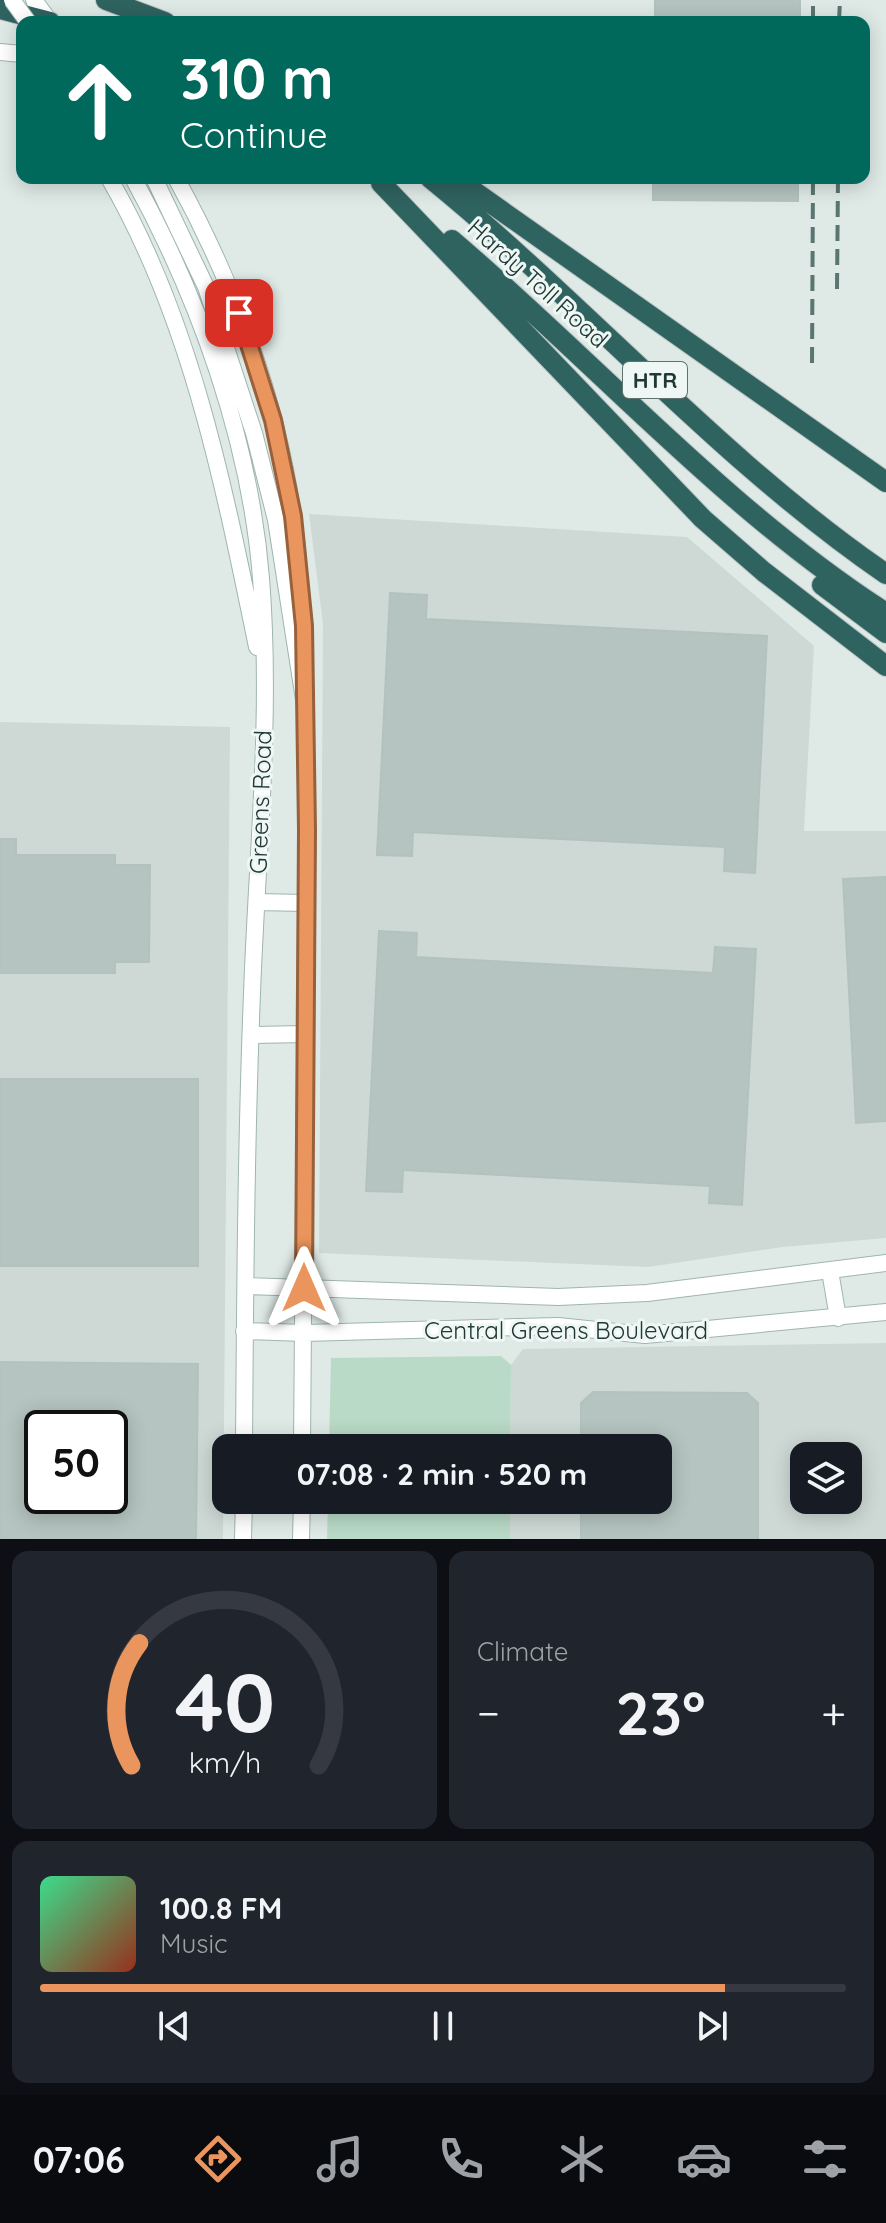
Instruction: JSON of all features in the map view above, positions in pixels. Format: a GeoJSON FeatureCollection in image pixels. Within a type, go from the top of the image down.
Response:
{"type":"FeatureCollection","features":[{"type":"Feature","properties":{"kind":"highway"},"geometry":{"type":"LineString","coordinates":[[106,0],[149,16]]}},
{"type":"Feature","properties":{"kind":"highway"},"geometry":{"type":"LineString","coordinates":[[0,9],[27,16]]}},
{"type":"Feature","properties":{"kind":"highway"},"geometry":{"type":"LineString","coordinates":[[381,184],[692,508],[886,675]]}},
{"type":"Feature","properties":{"kind":"highway","name":"Hardy Toll Road"},"geometry":{"type":"LineString","coordinates":[[382,184],[474,259],[755,517],[827,574],[886,613]]}},
{"type":"Feature","properties":{"kind":"highway","name":"Hardy Toll Road"},"geometry":{"type":"LineString","coordinates":[[437,184],[484,222],[797,507],[886,574]]}},
{"type":"Feature","properties":{"kind":"highway"},"geometry":{"type":"LineString","coordinates":[[464,184],[886,482]]}},
{"type":"Feature","properties":{"kind":"highway"},"geometry":{"type":"LineString","coordinates":[[797,507],[886,558]]}},
{"type":"Feature","properties":{"kind":"highway"},"geometry":{"type":"LineString","coordinates":[[755,517],[821,584],[886,633]]}},
{"type":"Feature","properties":{"kind":"highway"},"geometry":{"type":"LineString","coordinates":[[836,629],[886,666]]}},
{"type":"Feature","properties":{"kind":"main road"},"geometry":{"type":"LineString","coordinates":[[112,184],[169,304],[188,357],[236,548],[264,682]]}},
{"type":"Feature","properties":{"kind":"main road","name":"Greens Road"},"geometry":{"type":"LineString","coordinates":[[136,184],[188,294],[233,426],[260,574],[264,682],[251,1035],[244,1434]]}},
{"type":"Feature","properties":{"kind":"main road","name":"Greens Road"},"geometry":{"type":"LineString","coordinates":[[157,184],[206,287],[254,433],[276,520],[305,706],[302,1434]]}},
{"type":"Feature","properties":{"kind":"main road"},"geometry":{"type":"LineString","coordinates":[[179,184],[239,313],[273,420],[293,516],[304,626],[305,706]]}},
{"type":"Feature","properties":{"kind":"main road"},"geometry":{"type":"LineString","coordinates":[[257,902],[306,903]]}},
{"type":"Feature","properties":{"kind":"main road"},"geometry":{"type":"LineString","coordinates":[[251,1035],[303,1034]]}},
{"type":"Feature","properties":{"kind":"main road","name":"Central Greens Boulevard"},"geometry":{"type":"LineString","coordinates":[[246,1286],[558,1297],[647,1293],[886,1263]]}},
{"type":"Feature","properties":{"kind":"main road"},"geometry":{"type":"LineString","coordinates":[[830,1271],[838,1318]]}},
{"type":"Feature","properties":{"kind":"main road"},"geometry":{"type":"LineString","coordinates":[[558,1297],[558,1326]]}},
{"type":"Feature","properties":{"kind":"main road","name":"Central Greens Boulevard"},"geometry":{"type":"LineString","coordinates":[[244,1331],[304,1333],[558,1326],[645,1335],[886,1312]]}},
{"type":"Feature","properties":{"kind":"main road"},"geometry":{"type":"LineString","coordinates":[[243,1539],[244,1514]]}},
{"type":"Feature","properties":{"kind":"main road"},"geometry":{"type":"LineString","coordinates":[[301,1539],[302,1514]]}},
{"type":"Feature","properties":{"kind":"shaded area"},"geometry":{"type":"Polygon","coordinates":[[[309,514],[687,537],[814,646],[804,831],[886,831],[886,1238],[783,1247],[648,1267],[319,1253],[323,624],[309,514]]]}},
{"type":"Feature","properties":{"kind":"shaded area"},"geometry":{"type":"Polygon","coordinates":[[[0,722],[230,727],[224,1434],[212,1434],[212,1514],[223,1514],[223,1539],[0,1539],[0,722]]]}},
{"type":"Feature","properties":{"kind":"shaded area"},"geometry":{"type":"Polygon","coordinates":[[[886,1343],[886,1539],[510,1539],[510,1514],[672,1514],[672,1434],[510,1434],[511,1365],[523,1349],[886,1343]]]}},
{"type":"Feature","properties":{"kind":"green space"},"geometry":{"type":"Polygon","coordinates":[[[501,1356],[511,1365],[510,1434],[329,1434],[331,1358],[501,1356]]]}},
{"type":"Feature","properties":{"kind":"green space"},"geometry":{"type":"Polygon","coordinates":[[[328,1514],[510,1514],[510,1539],[327,1539],[328,1514]]]}},
{"type":"Feature","properties":{"kind":"building"},"geometry":{"type":"Polygon","coordinates":[[[655,0],[800,0],[800,16],[655,16],[655,0]]]}},
{"type":"Feature","properties":{"kind":"building"},"geometry":{"type":"Polygon","coordinates":[[[653,184],[798,184],[798,201],[653,200],[653,184]]]}},
{"type":"Feature","properties":{"kind":"building"},"geometry":{"type":"Polygon","coordinates":[[[390,593],[427,595],[426,619],[767,636],[755,873],[724,871],[725,847],[413,832],[412,856],[377,855],[390,593]]]}},
{"type":"Feature","properties":{"kind":"building"},"geometry":{"type":"Polygon","coordinates":[[[0,839],[16,839],[16,855],[115,855],[115,865],[150,865],[149,962],[115,962],[115,973],[0,973],[0,839]]]}},
{"type":"Feature","properties":{"kind":"building"},"geometry":{"type":"Polygon","coordinates":[[[886,877],[886,1121],[856,1123],[843,879],[886,877]]]}},
{"type":"Feature","properties":{"kind":"building"},"geometry":{"type":"Polygon","coordinates":[[[379,931],[417,933],[416,957],[713,973],[715,947],[756,949],[742,1205],[709,1203],[710,1186],[403,1170],[402,1192],[366,1191],[379,931]]]}},
{"type":"Feature","properties":{"kind":"building"},"geometry":{"type":"Polygon","coordinates":[[[0,1079],[198,1079],[198,1266],[0,1266],[0,1079]]]}},
{"type":"Feature","properties":{"kind":"building"},"geometry":{"type":"Polygon","coordinates":[[[0,1362],[198,1364],[196,1539],[0,1539],[0,1362]]]}},
{"type":"Feature","properties":{"kind":"building"},"geometry":{"type":"Polygon","coordinates":[[[593,1392],[747,1393],[758,1403],[758,1539],[581,1539],[581,1514],[672,1514],[672,1434],[581,1434],[581,1403],[593,1392]]]}},
{"type":"Feature","properties":{"kind":"railway"},"geometry":{"type":"LineString","coordinates":[[813,0],[813,16]]}},
{"type":"Feature","properties":{"kind":"railway"},"geometry":{"type":"LineString","coordinates":[[839,16],[840,0]]}},
{"type":"Feature","properties":{"kind":"railway"},"geometry":{"type":"LineString","coordinates":[[812,363],[813,184]]}},
{"type":"Feature","properties":{"kind":"railway"},"geometry":{"type":"LineString","coordinates":[[837,289],[838,184]]}},
{"type":"Feature","properties":{"kind":"route"},"geometry":{"type":"LineString","coordinates":[[239,313],[273,420],[293,516],[304,626],[307,830],[303,1034],[304,1288]]}}]}
